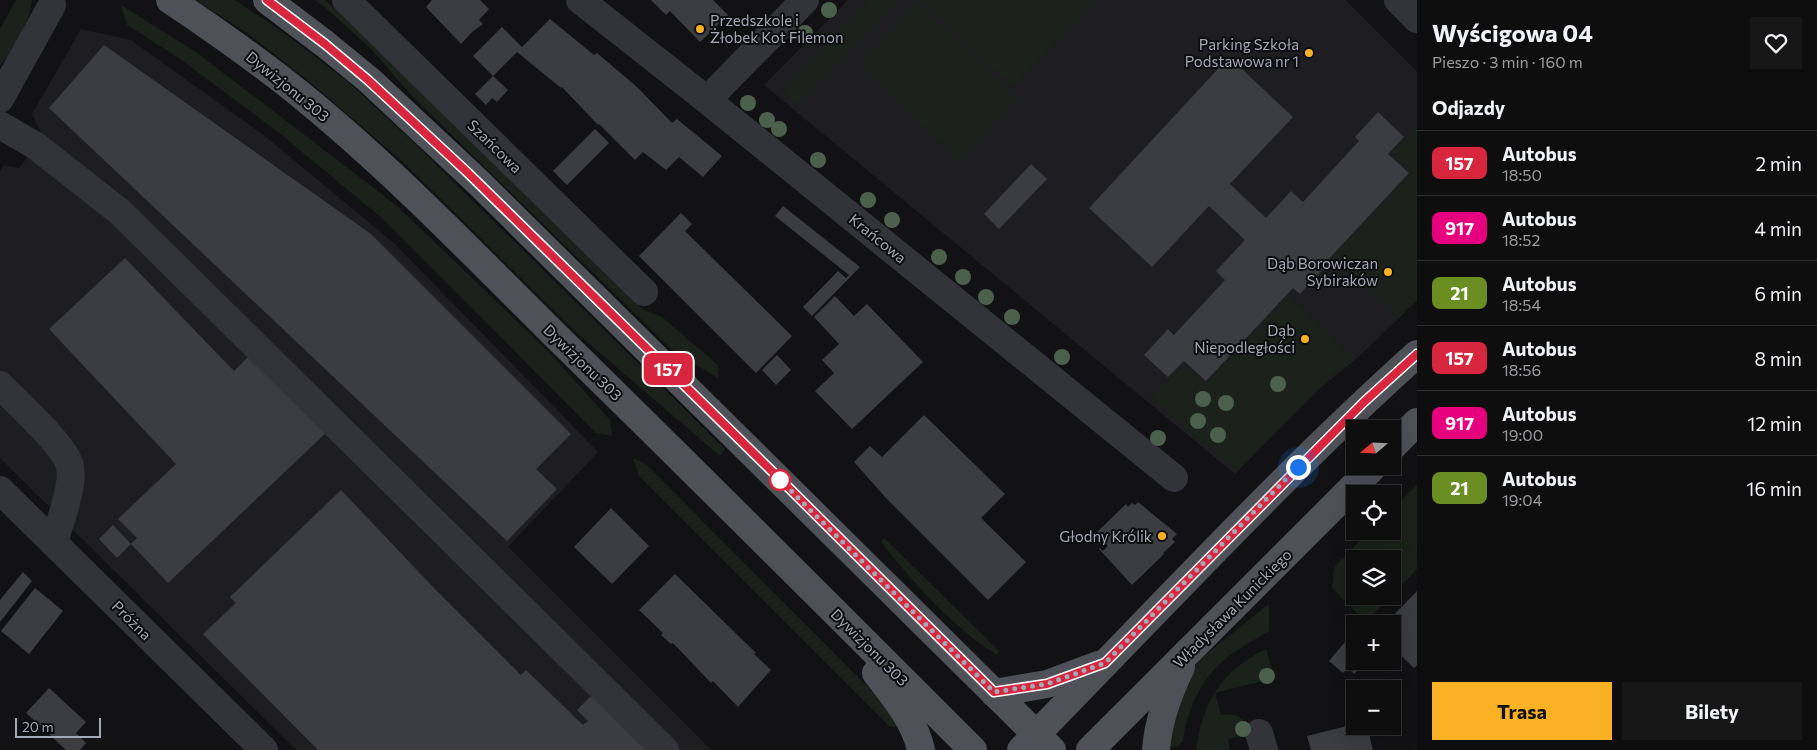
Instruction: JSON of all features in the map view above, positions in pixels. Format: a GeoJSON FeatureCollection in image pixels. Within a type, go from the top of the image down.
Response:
{"type":"FeatureCollection","features":[{"type":"Feature","properties":{"kind":"main road","name":"Dywizjonu 303"},"geometry":{"type":"LineString","coordinates":[[170,0],[268,68],[360,145],[638,417],[973,750]]}},
{"type":"Feature","properties":{"kind":"main road"},"geometry":{"type":"LineString","coordinates":[[267,0],[325,44],[368,80],[466,171],[994,692],[1037,745],[1105,663],[1357,408],[1417,354]]}},
{"type":"Feature","properties":{"kind":"main road"},"geometry":{"type":"LineString","coordinates":[[1401,438],[1417,422]]}},
{"type":"Feature","properties":{"kind":"main road","name":"Władysława Kunickiego"},"geometry":{"type":"LineString","coordinates":[[1090,750],[1365,475]]}},
{"type":"Feature","properties":{"kind":"main road"},"geometry":{"type":"LineString","coordinates":[[826,603],[904,710],[921,750]]}},
{"type":"Feature","properties":{"kind":"main road"},"geometry":{"type":"LineString","coordinates":[[1156,750],[1160,724],[1169,693],[1190,650]]}},
{"type":"Feature","properties":{"kind":"main road"},"geometry":{"type":"LineString","coordinates":[[994,692],[1047,684],[1105,663]]}},
{"type":"Feature","properties":{"kind":"street","name":"Szańcowa"},"geometry":{"type":"LineString","coordinates":[[346,0],[644,292]]}},
{"type":"Feature","properties":{"kind":"street","name":"Krańcowa"},"geometry":{"type":"LineString","coordinates":[[580,0],[707,100],[1174,478]]}},
{"type":"Feature","properties":{"kind":"street"},"geometry":{"type":"LineString","coordinates":[[707,100],[805,0]]}},
{"type":"Feature","properties":{"kind":"street"},"geometry":{"type":"LineString","coordinates":[[1398,0],[1417,19]]}},
{"type":"Feature","properties":{"kind":"street"},"geometry":{"type":"LineString","coordinates":[[0,99],[55,2]]}},
{"type":"Feature","properties":{"kind":"street"},"geometry":{"type":"LineString","coordinates":[[0,125],[36,146],[120,212],[665,750]]}},
{"type":"Feature","properties":{"kind":"street"},"geometry":{"type":"LineString","coordinates":[[0,385],[67,456],[71,468],[69,489],[54,543]]}},
{"type":"Feature","properties":{"kind":"street","name":"Próżna"},"geometry":{"type":"LineString","coordinates":[[0,490],[264,750]]}},
{"type":"Feature","properties":{"kind":"shaded area"},"geometry":{"type":"Polygon","coordinates":[[[16,0],[32,0],[21,35],[0,65],[0,29],[16,0]]]}},
{"type":"Feature","properties":{"kind":"shaded area"},"geometry":{"type":"Polygon","coordinates":[[[196,0],[235,0],[284,33],[348,82],[410,139],[725,449],[720,456],[579,335],[403,162],[309,81],[247,33],[196,0]]]}},
{"type":"Feature","properties":{"kind":"shaded area"},"geometry":{"type":"Polygon","coordinates":[[[315,0],[325,0],[596,259],[642,309],[662,317],[718,365],[718,378],[671,349],[412,96],[371,49],[315,0]]]}},
{"type":"Feature","properties":{"kind":"shaded area"},"geometry":{"type":"Polygon","coordinates":[[[848,0],[1345,0],[1417,72],[1417,301],[1356,359],[1316,392],[1235,474],[764,85],[848,0]]]}},
{"type":"Feature","properties":{"kind":"shaded area"},"geometry":{"type":"Polygon","coordinates":[[[871,0],[898,0],[798,104],[784,90],[871,0]]]}},
{"type":"Feature","properties":{"kind":"shaded area"},"geometry":{"type":"Polygon","coordinates":[[[921,0],[1094,0],[1013,86],[921,0]]]}},
{"type":"Feature","properties":{"kind":"shaded area"},"geometry":{"type":"Polygon","coordinates":[[[917,4],[1017,99],[960,159],[860,64],[917,4]]]}},
{"type":"Feature","properties":{"kind":"shaded area"},"geometry":{"type":"Polygon","coordinates":[[[121,5],[196,52],[396,205],[550,353],[610,420],[612,436],[596,433],[383,219],[278,132],[176,56],[127,25],[121,5]]]}},
{"type":"Feature","properties":{"kind":"shaded area"},"geometry":{"type":"Polygon","coordinates":[[[81,29],[131,40],[266,137],[395,244],[598,452],[508,547],[711,750],[296,750],[0,458],[0,171],[3,165],[19,168],[36,146],[42,135],[32,114],[81,29]]]}},
{"type":"Feature","properties":{"kind":"shaded area"},"geometry":{"type":"Polygon","coordinates":[[[1417,128],[1417,299],[1400,317],[1335,255],[1412,173],[1391,153],[1417,128]]]}},
{"type":"Feature","properties":{"kind":"shaded area"},"geometry":{"type":"Polygon","coordinates":[[[1289,297],[1352,359],[1312,393],[1236,469],[1151,399],[1184,364],[1206,384],[1289,297]]]}},
{"type":"Feature","properties":{"kind":"shaded area"},"geometry":{"type":"Polygon","coordinates":[[[633,458],[646,464],[886,705],[902,726],[890,727],[639,476],[633,458]]]}},
{"type":"Feature","properties":{"kind":"shaded area"},"geometry":{"type":"Polygon","coordinates":[[[1417,485],[1417,569],[1401,586],[1401,550],[1351,550],[1360,540],[1401,540],[1401,501],[1417,485]]]}},
{"type":"Feature","properties":{"kind":"shaded area"},"geometry":{"type":"Polygon","coordinates":[[[884,538],[999,651],[997,655],[980,644],[934,603],[881,542],[884,538]]]}},
{"type":"Feature","properties":{"kind":"shaded area"},"geometry":{"type":"Polygon","coordinates":[[[1346,555],[1346,602],[1332,588],[1334,568],[1346,555]]]}},
{"type":"Feature","properties":{"kind":"shaded area"},"geometry":{"type":"Polygon","coordinates":[[[1269,604],[1269,631],[1235,651],[1216,667],[1196,696],[1188,718],[1183,741],[1177,747],[1166,746],[1184,685],[1200,659],[1269,604]]]}},
{"type":"Feature","properties":{"kind":"shaded area"},"geometry":{"type":"Polygon","coordinates":[[[1349,605],[1382,605],[1373,615],[1359,615],[1349,605]]]}},
{"type":"Feature","properties":{"kind":"shaded area"},"geometry":{"type":"Polygon","coordinates":[[[1266,649],[1274,678],[1215,693],[1221,715],[1232,714],[1240,717],[1249,734],[1228,739],[1230,750],[1196,750],[1199,732],[1209,702],[1217,689],[1237,667],[1266,649]]]}},
{"type":"Feature","properties":{"kind":"building"},"geometry":{"type":"Polygon","coordinates":[[[432,0],[480,0],[489,9],[479,20],[483,24],[461,44],[426,7],[432,0]]]}},
{"type":"Feature","properties":{"kind":"building","name":"Przedszkole i Żłobek Kot Filemon"},"geometry":{"type":"Polygon","coordinates":[[[651,0],[713,0],[728,15],[700,42],[670,11],[666,15],[651,0]]]}},
{"type":"Feature","properties":{"kind":"building"},"geometry":{"type":"Polygon","coordinates":[[[550,19],[594,55],[597,53],[637,87],[672,123],[677,119],[722,156],[703,177],[679,157],[666,170],[643,152],[635,160],[562,87],[517,52],[493,76],[473,56],[502,27],[522,47],[550,19]]]}},
{"type":"Feature","properties":{"kind":"building"},"geometry":{"type":"Polygon","coordinates":[[[104,45],[371,234],[571,434],[536,469],[557,489],[507,541],[49,108],[104,45]]]}},
{"type":"Feature","properties":{"kind":"building"},"geometry":{"type":"Polygon","coordinates":[[[1229,57],[1293,117],[1230,184],[1266,218],[1291,191],[1303,202],[1359,141],[1355,137],[1378,112],[1404,137],[1388,154],[1409,173],[1324,264],[1326,266],[1300,294],[1293,288],[1206,381],[1184,361],[1168,377],[1144,355],[1168,329],[1174,335],[1225,280],[1216,271],[1245,240],[1209,206],[1152,267],[1089,208],[1229,57]]]}},
{"type":"Feature","properties":{"kind":"building"},"geometry":{"type":"Polygon","coordinates":[[[493,76],[508,90],[497,102],[492,98],[486,105],[475,94],[493,76]]]}},
{"type":"Feature","properties":{"kind":"building"},"geometry":{"type":"Polygon","coordinates":[[[595,129],[609,143],[567,185],[553,171],[595,129]]]}},
{"type":"Feature","properties":{"kind":"building"},"geometry":{"type":"Polygon","coordinates":[[[1031,164],[1047,179],[999,229],[984,214],[1031,164]]]}},
{"type":"Feature","properties":{"kind":"building"},"geometry":{"type":"Polygon","coordinates":[[[783,206],[860,267],[812,316],[803,307],[838,271],[846,278],[849,275],[775,216],[783,206]]]}},
{"type":"Feature","properties":{"kind":"building"},"geometry":{"type":"Polygon","coordinates":[[[681,213],[692,224],[685,231],[792,336],[756,373],[639,256],[681,213]]]}},
{"type":"Feature","properties":{"kind":"building"},"geometry":{"type":"Polygon","coordinates":[[[125,258],[234,371],[250,355],[328,431],[168,583],[131,544],[137,538],[118,519],[176,464],[49,329],[125,258]]]}},
{"type":"Feature","properties":{"kind":"building"},"geometry":{"type":"Polygon","coordinates":[[[835,296],[854,316],[867,304],[923,362],[852,429],[815,391],[834,373],[822,360],[839,344],[814,317],[835,296]]]}},
{"type":"Feature","properties":{"kind":"building"},"geometry":{"type":"Polygon","coordinates":[[[777,355],[791,370],[776,385],[762,370],[777,355]]]}},
{"type":"Feature","properties":{"kind":"building"},"geometry":{"type":"Polygon","coordinates":[[[924,415],[1005,494],[981,518],[1026,562],[988,600],[886,498],[854,462],[870,446],[882,457],[924,415]]]}},
{"type":"Feature","properties":{"kind":"building"},"geometry":{"type":"Polygon","coordinates":[[[341,490],[433,587],[521,675],[526,670],[583,725],[588,721],[577,710],[594,693],[652,750],[318,750],[203,634],[236,603],[230,597],[341,490]]]}},
{"type":"Feature","properties":{"kind":"building"},"geometry":{"type":"Polygon","coordinates":[[[1138,502],[1177,534],[1172,539],[1175,542],[1132,585],[1099,549],[1103,551],[1108,546],[1095,534],[1126,504],[1128,507],[1132,503],[1135,505],[1138,502]]]}},
{"type":"Feature","properties":{"kind":"building"},"geometry":{"type":"Polygon","coordinates":[[[611,508],[649,546],[612,584],[574,547],[611,508]]]}},
{"type":"Feature","properties":{"kind":"building"},"geometry":{"type":"Polygon","coordinates":[[[113,525],[131,544],[117,558],[99,539],[113,525]]]}},
{"type":"Feature","properties":{"kind":"building"},"geometry":{"type":"Polygon","coordinates":[[[23,572],[32,581],[0,622],[0,600],[23,572]]]}},
{"type":"Feature","properties":{"kind":"building"},"geometry":{"type":"Polygon","coordinates":[[[675,574],[771,670],[738,707],[713,681],[711,683],[673,643],[671,644],[661,635],[663,633],[639,610],[675,574]]]}},
{"type":"Feature","properties":{"kind":"building"},"geometry":{"type":"Polygon","coordinates":[[[35,588],[63,611],[29,654],[1,631],[35,588]]]}},
{"type":"Feature","properties":{"kind":"building"},"geometry":{"type":"Polygon","coordinates":[[[1417,591],[1417,665],[1414,668],[1401,656],[1401,615],[1394,615],[1417,591]]]}},
{"type":"Feature","properties":{"kind":"building"},"geometry":{"type":"Polygon","coordinates":[[[1345,642],[1346,670],[1343,673],[1329,661],[1345,642]]]}},
{"type":"Feature","properties":{"kind":"building"},"geometry":{"type":"Polygon","coordinates":[[[1350,670],[1358,670],[1354,674],[1350,670]]]}},
{"type":"Feature","properties":{"kind":"building"},"geometry":{"type":"Polygon","coordinates":[[[49,688],[86,722],[76,733],[86,743],[80,750],[66,750],[26,713],[49,688]]]}},
{"type":"Feature","properties":{"kind":"building"},"geometry":{"type":"Polygon","coordinates":[[[1346,726],[1346,735],[1369,735],[1373,750],[1311,750],[1307,736],[1346,726]]]}},
{"type":"Feature","properties":{"kind":"bus line","name":"157"},"geometry":{"type":"LineString","coordinates":[[267,0],[281,9],[368,80],[467,172],[994,692],[1057,682],[1105,663],[1364,402],[1417,354]]}},
{"type":"Feature","properties":{"kind":"place","name":"Przedszkole i Żłobek Kot Filemon"},"geometry":{"type":"Point","coordinates":[700,29]}},
{"type":"Feature","properties":{"kind":"place","name":"Parking Szkoła Podstawowa nr 1"},"geometry":{"type":"Point","coordinates":[1309,53]}},
{"type":"Feature","properties":{"kind":"place","name":"Dąb Borowiczan Sybiraków"},"geometry":{"type":"Point","coordinates":[1388,272]}},
{"type":"Feature","properties":{"kind":"place","name":"Dąb Niepodległości"},"geometry":{"type":"Point","coordinates":[1305,339]}},
{"type":"Feature","properties":{"kind":"place","name":"Głodny Królik"},"geometry":{"type":"Point","coordinates":[1162,536]}},
{"type":"Feature","properties":{"kind":"route"},"geometry":{"type":"LineString","coordinates":[[780,480],[773,473],[994,692],[1057,682],[1105,663],[1298,467]]}}]}
